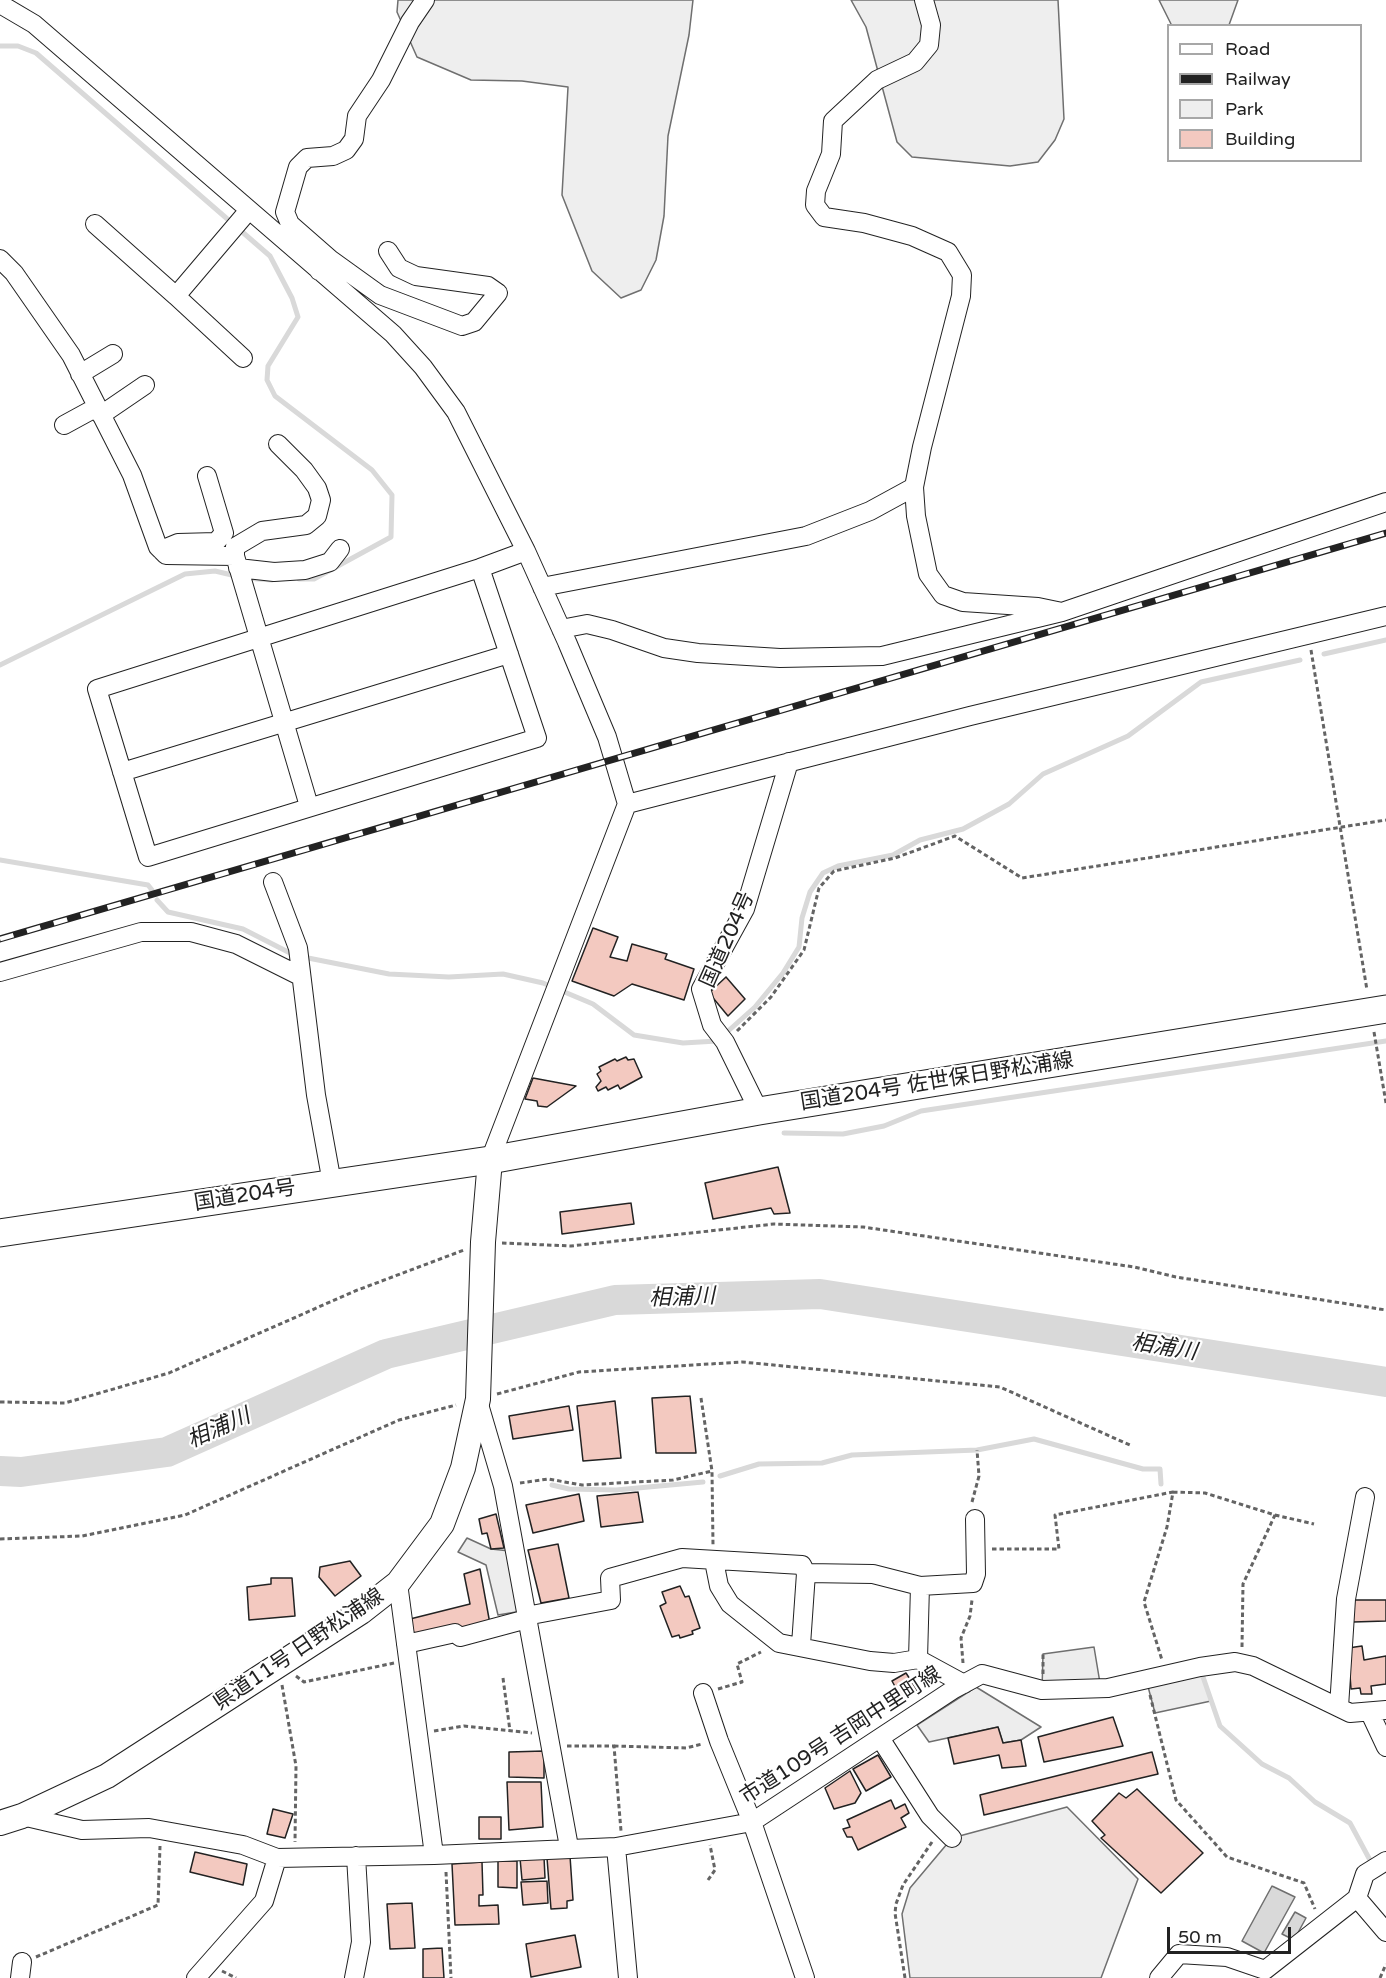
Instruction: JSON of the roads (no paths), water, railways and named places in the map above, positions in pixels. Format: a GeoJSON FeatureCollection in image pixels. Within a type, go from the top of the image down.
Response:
{"type":"FeatureCollection","features":[{"type":"Feature","properties":{"kind":"highway","name":"国道204号 佐世保日野松浦線"},"geometry":{"type":"LineString","coordinates":[[490,1160],[759,1111],[1377,1018]]}},
{"type":"Feature","properties":{"kind":"highway","name":"国道204号"},"geometry":{"type":"LineString","coordinates":[[0,1233],[490,1160]]}},
{"type":"Feature","properties":{"kind":"main road","name":"県道11号 日野松浦線"},"geometry":{"type":"LineString","coordinates":[[11,1819],[107,1776],[362,1612],[398,1583],[442,1524],[463,1468],[478,1399],[483,1242],[490,1160]]}},
{"type":"Feature","properties":{"kind":"street"},"geometry":{"type":"LineString","coordinates":[[425,0],[410,22],[381,80],[357,116],[354,139],[346,150],[333,156],[307,158],[298,167],[285,212],[290,224],[324,265],[423,367],[456,412],[526,550],[561,629],[606,737],[627,804],[490,1160]]}},
{"type":"Feature","properties":{"kind":"street"},"geometry":{"type":"LineString","coordinates":[[924,0],[931,25],[930,45],[915,62],[877,80],[833,121],[831,154],[816,191],[815,205],[824,217],[912,236],[948,252],[962,275],[961,296],[922,447],[914,488],[916,516],[928,574],[943,595],[963,602],[1038,607],[1062,612]]}},
{"type":"Feature","properties":{"kind":"street"},"geometry":{"type":"LineString","coordinates":[[0,4],[34,24],[246,214],[324,265],[380,295],[439,320],[462,326],[474,322],[498,293],[488,286],[416,276],[399,268],[388,251]]}},
{"type":"Feature","properties":{"kind":"street"},"geometry":{"type":"LineString","coordinates":[[176,296],[246,214]]}},
{"type":"Feature","properties":{"kind":"street"},"geometry":{"type":"LineString","coordinates":[[95,224],[243,358]]}},
{"type":"Feature","properties":{"kind":"street"},"geometry":{"type":"LineString","coordinates":[[0,259],[14,273],[71,355],[132,475],[161,550],[166,555],[238,570],[274,572],[305,570],[330,561],[340,549]]}},
{"type":"Feature","properties":{"kind":"street"},"geometry":{"type":"LineString","coordinates":[[80,374],[113,354]]}},
{"type":"Feature","properties":{"kind":"street"},"geometry":{"type":"LineString","coordinates":[[64,425],[99,411],[145,385]]}},
{"type":"Feature","properties":{"kind":"street"},"geometry":{"type":"LineString","coordinates":[[278,444],[304,470],[317,488],[321,500],[317,516],[306,525],[262,531],[235,547],[238,570],[309,806]]}},
{"type":"Feature","properties":{"kind":"street"},"geometry":{"type":"LineString","coordinates":[[161,550],[178,543],[216,542],[224,533],[207,476]]}},
{"type":"Feature","properties":{"kind":"street"},"geometry":{"type":"LineString","coordinates":[[542,586],[806,536],[870,511],[914,488]]}},
{"type":"Feature","properties":{"kind":"street"},"geometry":{"type":"LineString","coordinates":[[561,629],[587,624],[664,648],[698,653],[780,658],[882,656],[1062,612],[1386,502]]}},
{"type":"Feature","properties":{"kind":"street"},"geometry":{"type":"LineString","coordinates":[[480,568],[537,738],[148,856],[97,689],[258,640],[480,568],[526,550]]}},
{"type":"Feature","properties":{"kind":"street"},"geometry":{"type":"LineString","coordinates":[[627,804],[789,762],[1386,616]]}},
{"type":"Feature","properties":{"kind":"street"},"geometry":{"type":"LineString","coordinates":[[122,772],[509,654]]}},
{"type":"Feature","properties":{"kind":"street","name":"国道204号"},"geometry":{"type":"LineString","coordinates":[[759,1111],[725,1042],[712,1025],[701,989],[745,909],[789,762]]}},
{"type":"Feature","properties":{"kind":"street"},"geometry":{"type":"LineString","coordinates":[[273,882],[298,948],[300,976],[332,1183]]}},
{"type":"Feature","properties":{"kind":"street"},"geometry":{"type":"LineString","coordinates":[[0,972],[141,932],[191,932],[236,944],[300,976]]}},
{"type":"Feature","properties":{"kind":"street"},"geometry":{"type":"LineString","coordinates":[[478,1399],[503,1486],[569,1847]]}},
{"type":"Feature","properties":{"kind":"street"},"geometry":{"type":"LineString","coordinates":[[1339,1707],[1346,1599],[1365,1497]]}},
{"type":"Feature","properties":{"kind":"street"},"geometry":{"type":"LineString","coordinates":[[806,1573],[873,1574],[920,1586],[973,1583],[976,1574],[975,1519]]}},
{"type":"Feature","properties":{"kind":"street"},"geometry":{"type":"LineString","coordinates":[[407,1652],[454,1634],[460,1636],[527,1618],[611,1600],[610,1578],[682,1558],[802,1565],[806,1573],[801,1645]]}},
{"type":"Feature","properties":{"kind":"street"},"geometry":{"type":"LineString","coordinates":[[714,1561],[719,1586],[730,1604],[779,1642],[870,1661],[894,1663],[918,1659],[964,1684]]}},
{"type":"Feature","properties":{"kind":"street"},"geometry":{"type":"LineString","coordinates":[[398,1583],[417,1733],[439,1855]]}},
{"type":"Feature","properties":{"kind":"street"},"geometry":{"type":"LineString","coordinates":[[918,1659],[920,1586]]}},
{"type":"Feature","properties":{"kind":"street","name":"市道109号 吉岡中里町線"},"geometry":{"type":"LineString","coordinates":[[11,1819],[82,1830],[149,1828],[243,1845],[286,1857],[439,1855],[620,1846],[708,1832],[752,1822],[880,1737],[982,1674],[1042,1690],[1108,1688],[1215,1664],[1242,1664],[1253,1666],[1350,1713],[1378,1712]]}},
{"type":"Feature","properties":{"kind":"street"},"geometry":{"type":"LineString","coordinates":[[703,1693],[719,1741],[752,1822],[805,1978]]}},
{"type":"Feature","properties":{"kind":"street"},"geometry":{"type":"LineString","coordinates":[[1378,1712],[1386,1748]]}},
{"type":"Feature","properties":{"kind":"street"},"geometry":{"type":"LineString","coordinates":[[880,1737],[930,1816],[947,1833]]}},
{"type":"Feature","properties":{"kind":"street"},"geometry":{"type":"LineString","coordinates":[[620,1846],[628,1978]]}},
{"type":"Feature","properties":{"kind":"street"},"geometry":{"type":"LineString","coordinates":[[354,1978],[361,1942],[356,1856]]}},
{"type":"Feature","properties":{"kind":"street"},"geometry":{"type":"LineString","coordinates":[[196,1978],[264,1901],[286,1857]]}},
{"type":"Feature","properties":{"kind":"street"},"geometry":{"type":"LineString","coordinates":[[1159,1978],[1179,1954],[1227,1957],[1268,1974],[1322,1925],[1357,1898],[1365,1874],[1386,1861]]}},
{"type":"Feature","properties":{"kind":"street"},"geometry":{"type":"LineString","coordinates":[[1357,1898],[1386,1932]]}},
{"type":"Feature","properties":{"kind":"waterway"},"geometry":{"type":"LineString","coordinates":[[0,46],[18,46],[36,53],[270,256],[292,298],[298,317],[268,366],[267,380],[275,396],[372,470],[392,495],[391,537],[314,579],[299,579]]}},
{"type":"Feature","properties":{"kind":"waterway"},"geometry":{"type":"LineString","coordinates":[[0,665],[185,574],[215,571],[236,576]]}},
{"type":"Feature","properties":{"kind":"waterway"},"geometry":{"type":"LineString","coordinates":[[245,578],[272,580]]}},
{"type":"Feature","properties":{"kind":"waterway"},"geometry":{"type":"LineString","coordinates":[[1324,654],[1386,640]]}},
{"type":"Feature","properties":{"kind":"waterway"},"geometry":{"type":"LineString","coordinates":[[303,957],[389,974],[449,977],[503,974],[543,983],[593,1004],[634,1035],[683,1043],[717,1041],[755,1007],[783,973],[799,947],[802,918],[810,892],[823,873],[838,866],[893,855],[920,840],[963,829],[1009,804],[1043,774],[1128,736],[1201,682],[1300,660]]}},
{"type":"Feature","properties":{"kind":"waterway"},"geometry":{"type":"LineString","coordinates":[[0,860],[148,885],[152,890]]}},
{"type":"Feature","properties":{"kind":"waterway"},"geometry":{"type":"LineString","coordinates":[[157,900],[168,912],[243,929],[294,955]]}},
{"type":"Feature","properties":{"kind":"waterway"},"geometry":{"type":"LineString","coordinates":[[784,1133],[843,1134],[884,1126],[921,1111],[1386,1041]]}},
{"type":"Feature","properties":{"kind":"waterway","name":"相浦川"},"geometry":{"type":"LineString","coordinates":[[0,1471],[21,1472],[167,1452],[386,1354],[615,1300],[820,1294],[1386,1382]]}},
{"type":"Feature","properties":{"kind":"waterway"},"geometry":{"type":"LineString","coordinates":[[720,1476],[759,1464],[822,1463],[852,1455],[977,1450],[1034,1439],[1143,1469],[1160,1469],[1161,1484]]}},
{"type":"Feature","properties":{"kind":"waterway"},"geometry":{"type":"LineString","coordinates":[[552,1485],[569,1489],[616,1490],[703,1482]]}},
{"type":"Feature","properties":{"kind":"waterway"},"geometry":{"type":"LineString","coordinates":[[1202,1674],[1220,1726],[1262,1764],[1289,1778],[1315,1802],[1350,1823],[1371,1862]]}},
{"type":"Feature","properties":{"kind":"railway"},"geometry":{"type":"LineString","coordinates":[[0,939],[1386,533]]}}]}
